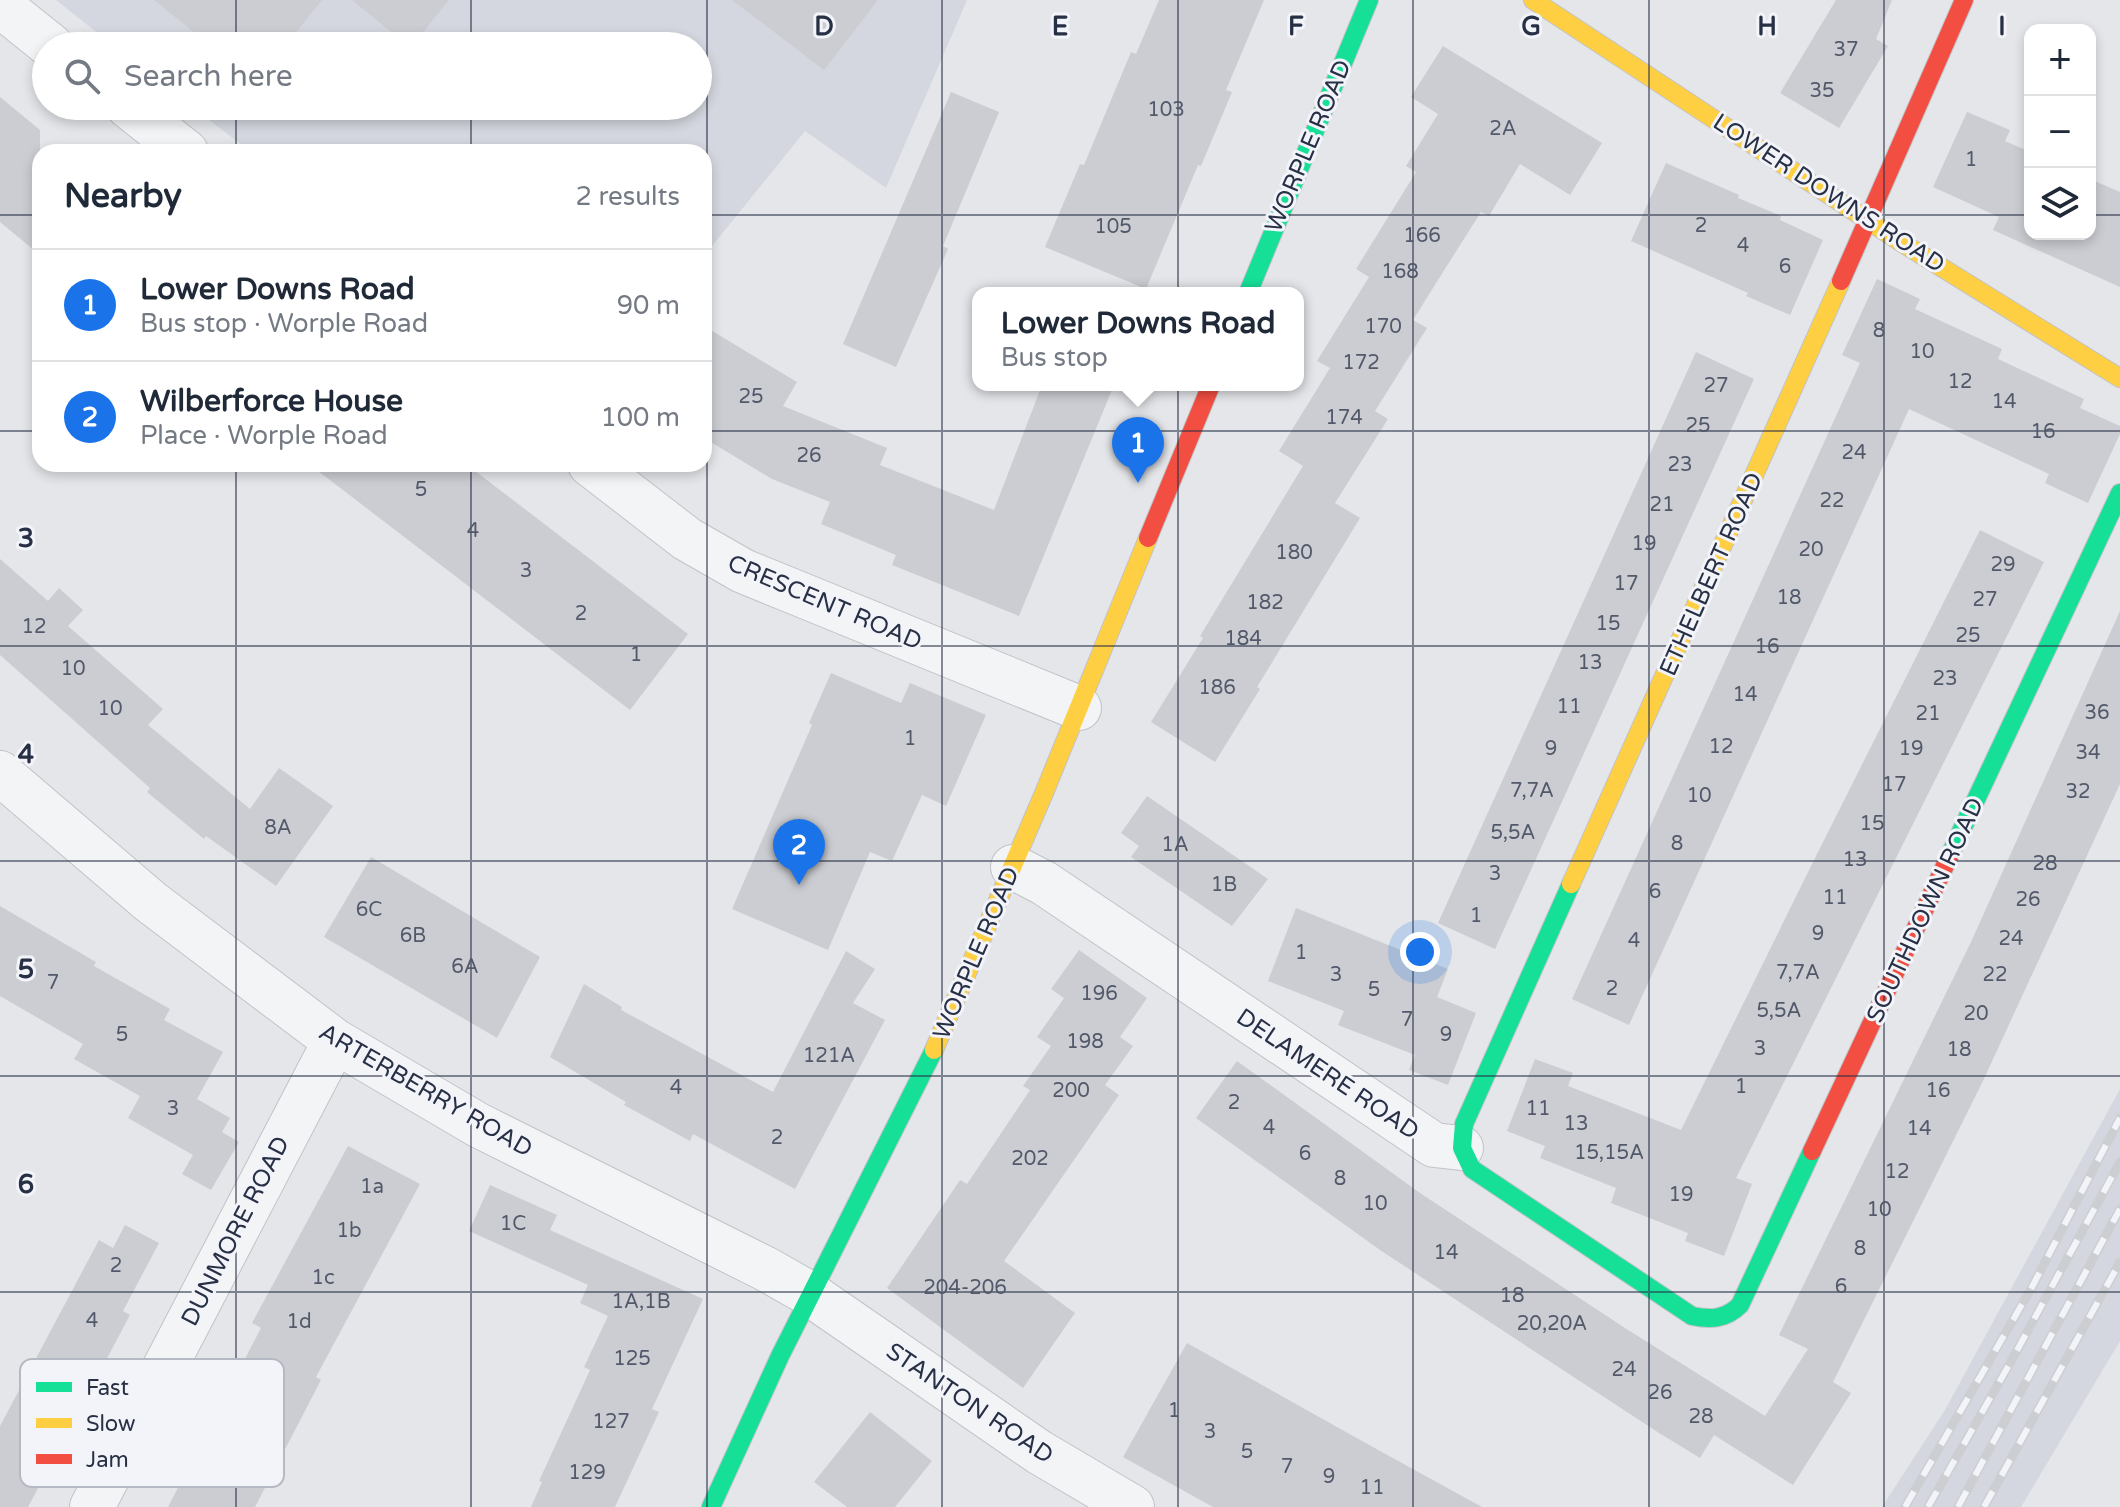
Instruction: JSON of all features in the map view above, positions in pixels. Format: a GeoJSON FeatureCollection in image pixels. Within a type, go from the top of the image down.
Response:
{"type":"FeatureCollection","features":[{"type":"Feature","properties":{"kind":"street"},"geometry":{"type":"LineString","coordinates":[[1365,9],[1386,0]]}},
{"type":"Feature","properties":{"kind":"street","name":"ETHELBERT ROAD"},"geometry":{"type":"LineString","coordinates":[[1461,1148],[1464,1124],[1964,0]]}},
{"type":"Feature","properties":{"kind":"street","name":"LOWER DOWNS ROAD"},"geometry":{"type":"LineString","coordinates":[[1530,2],[1868,221],[2120,378]]}},
{"type":"Feature","properties":{"kind":"street"},"geometry":{"type":"LineString","coordinates":[[0,5],[34,32]]}},
{"type":"Feature","properties":{"kind":"street","name":"WORPLE ROAD"},"geometry":{"type":"LineString","coordinates":[[1250,287],[1365,9]]}},
{"type":"Feature","properties":{"kind":"street"},"geometry":{"type":"LineString","coordinates":[[146,120],[176,144]]}},
{"type":"Feature","properties":{"kind":"street","name":"WORPLE ROAD"},"geometry":{"type":"LineString","coordinates":[[711,1507],[810,1294],[933,1052],[1013,867],[1209,391]]}},
{"type":"Feature","properties":{"kind":"street","name":"CRESCENT ROAD"},"geometry":{"type":"LineString","coordinates":[[600,472],[687,539],[743,571],[1079,708]]}},
{"type":"Feature","properties":{"kind":"street","name":"SOUTHDOWN ROAD"},"geometry":{"type":"LineString","coordinates":[[1461,1148],[1472,1169],[1692,1316],[1720,1318],[1733,1313],[1740,1305],[2120,493]]}},
{"type":"Feature","properties":{"kind":"street","name":"ARTERBERRY ROAD"},"geometry":{"type":"LineString","coordinates":[[0,773],[151,902],[335,1041],[478,1125],[810,1294]]}},
{"type":"Feature","properties":{"kind":"street","name":"DELAMERE ROAD"},"geometry":{"type":"LineString","coordinates":[[1013,867],[1044,883],[1434,1145],[1461,1148]]}},
{"type":"Feature","properties":{"kind":"street","name":"DUNMORE ROAD"},"geometry":{"type":"LineString","coordinates":[[169,1359],[335,1041]]}},
{"type":"Feature","properties":{"kind":"street","name":"STANTON ROAD"},"geometry":{"type":"LineString","coordinates":[[810,1294],[1039,1452],[1132,1507]]}},
{"type":"Feature","properties":{"kind":"street","name":"DUNMORE ROAD"},"geometry":{"type":"LineString","coordinates":[[92,1507],[102,1487]]}},
{"type":"Feature","properties":{"kind":"shaded area"},"geometry":{"type":"Polygon","coordinates":[[[56,0],[967,0],[886,188],[805,131],[712,246],[712,144],[241,144],[209,120],[712,120],[712,32],[96,32],[56,0]]]}},
{"type":"Feature","properties":{"kind":"shaded area"},"geometry":{"type":"Polygon","coordinates":[[[2120,1089],[2120,1341],[2021,1507],[1882,1507],[1945,1410],[2120,1089]]]}},
{"type":"Feature","properties":{"kind":"building"},"geometry":{"type":"Polygon","coordinates":[[[154,0],[322,0],[296,32],[194,32],[154,0]]]}},
{"type":"Feature","properties":{"kind":"building"},"geometry":{"type":"Polygon","coordinates":[[[352,0],[449,0],[423,32],[391,32],[352,0]]]}},
{"type":"Feature","properties":{"kind":"building"},"geometry":{"type":"Polygon","coordinates":[[[732,0],[878,0],[824,70],[732,0]]]}},
{"type":"Feature","properties":{"kind":"building"},"geometry":{"type":"Polygon","coordinates":[[[1159,0],[1264,0],[1226,90],[1232,92],[1147,287],[1045,247],[1080,164],[1084,165],[1131,52],[1136,54],[1159,0]]]}},
{"type":"Feature","properties":{"kind":"building"},"geometry":{"type":"Polygon","coordinates":[[[1836,0],[1892,0],[1876,39],[1888,46],[1839,128],[1780,93],[1836,0]]]}},
{"type":"Feature","properties":{"kind":"building"},"geometry":{"type":"Polygon","coordinates":[[[1443,46],[1602,143],[1570,195],[1520,164],[1489,216],[1481,212],[1443,272],[1413,320],[1427,328],[1375,411],[1388,419],[1335,503],[1360,518],[1215,762],[1151,722],[1303,466],[1279,451],[1330,368],[1317,361],[1369,277],[1356,269],[1416,172],[1406,166],[1438,114],[1411,97],[1443,46]]]}},
{"type":"Feature","properties":{"kind":"building"},"geometry":{"type":"Polygon","coordinates":[[[951,92],[999,112],[943,246],[948,249],[896,367],[843,344],[951,92]]]}},
{"type":"Feature","properties":{"kind":"building"},"geometry":{"type":"Polygon","coordinates":[[[0,97],[40,130],[40,144],[32,144],[32,248],[0,222],[0,97]]]}},
{"type":"Feature","properties":{"kind":"building"},"geometry":{"type":"Polygon","coordinates":[[[1967,112],[2010,130],[2005,141],[2024,149],[2024,240],[2096,240],[2096,182],[2120,192],[2120,287],[1993,230],[1999,217],[1933,187],[1967,112]]]}},
{"type":"Feature","properties":{"kind":"building"},"geometry":{"type":"Polygon","coordinates":[[[1666,163],[1739,195],[1738,198],[1781,216],[1780,220],[1823,240],[1790,315],[1631,241],[1666,163]]]}},
{"type":"Feature","properties":{"kind":"building"},"geometry":{"type":"Polygon","coordinates":[[[1877,279],[1920,299],[1915,309],[2002,349],[1998,359],[2084,399],[2080,408],[2120,426],[2120,434],[2088,503],[2045,483],[2049,474],[1909,409],[1629,1025],[1572,999],[1860,363],[1842,355],[1877,279]]]}},
{"type":"Feature","properties":{"kind":"building"},"geometry":{"type":"Polygon","coordinates":[[[712,331],[797,382],[783,406],[887,448],[880,465],[994,510],[1040,391],[1112,391],[1019,616],[892,565],[896,555],[821,524],[830,502],[772,479],[712,443],[712,331]]]}},
{"type":"Feature","properties":{"kind":"building"},"geometry":{"type":"Polygon","coordinates":[[[1696,352],[1754,379],[1495,949],[1438,923],[1696,352]]]}},
{"type":"Feature","properties":{"kind":"building"},"geometry":{"type":"Polygon","coordinates":[[[319,472],[476,472],[688,634],[630,710],[319,472]]]}},
{"type":"Feature","properties":{"kind":"building"},"geometry":{"type":"Polygon","coordinates":[[[1980,530],[2044,562],[1736,1178],[1752,1184],[1724,1256],[1685,1241],[1688,1233],[1611,1203],[1616,1188],[1540,1158],[1545,1146],[1507,1131],[1535,1059],[1573,1073],[1568,1086],[1681,1130],[1980,530]]]}},
{"type":"Feature","properties":{"kind":"building"},"geometry":{"type":"Polygon","coordinates":[[[0,559],[48,601],[59,588],[83,610],[68,626],[163,709],[148,725],[250,809],[279,768],[333,806],[276,886],[206,836],[204,839],[147,792],[150,788],[0,655],[0,559]]]}},
{"type":"Feature","properties":{"kind":"building"},"geometry":{"type":"Polygon","coordinates":[[[2120,611],[2120,784],[1982,1083],[1833,1382],[1851,1393],[1793,1485],[1714,1435],[1700,1458],[1659,1433],[1380,1250],[1196,1118],[1237,1061],[1420,1193],[1765,1416],[1808,1349],[1779,1335],[1971,942],[2120,611]]]}},
{"type":"Feature","properties":{"kind":"building"},"geometry":{"type":"Polygon","coordinates":[[[831,673],[901,703],[910,683],[986,715],[946,806],[922,795],[892,861],[870,852],[828,950],[732,909],[812,725],[809,723],[831,673]]]}},
{"type":"Feature","properties":{"kind":"building"},"geometry":{"type":"Polygon","coordinates":[[[1147,796],[1268,879],[1232,926],[1131,857],[1139,846],[1121,833],[1147,796]]]}},
{"type":"Feature","properties":{"kind":"building"},"geometry":{"type":"Polygon","coordinates":[[[371,857],[540,957],[497,1038],[324,937],[371,857]]]}},
{"type":"Feature","properties":{"kind":"building"},"geometry":{"type":"Polygon","coordinates":[[[0,906],[96,962],[94,966],[170,1009],[164,1020],[223,1052],[197,1099],[230,1118],[222,1132],[239,1142],[211,1190],[182,1174],[193,1155],[128,1118],[140,1096],[74,1059],[83,1044],[0,996],[0,906]]]}},
{"type":"Feature","properties":{"kind":"building"},"geometry":{"type":"Polygon","coordinates":[[[1296,908],[1448,969],[1437,997],[1476,1013],[1448,1085],[1409,1070],[1415,1055],[1338,1025],[1344,1011],[1268,981],[1296,908]]]}},
{"type":"Feature","properties":{"kind":"building"},"geometry":{"type":"Polygon","coordinates":[[[1079,950],[1147,998],[1120,1037],[1133,1046],[1105,1085],[1119,1095],[1004,1261],[1075,1313],[1023,1388],[887,1288],[960,1180],[967,1184],[1030,1090],[1023,1086],[1051,1046],[1037,1037],[1064,998],[1051,989],[1079,950]]]}},
{"type":"Feature","properties":{"kind":"building"},"geometry":{"type":"Polygon","coordinates":[[[846,951],[875,969],[853,1003],[885,1020],[795,1189],[693,1134],[690,1141],[624,1105],[626,1102],[550,1057],[584,984],[622,1007],[621,1010],[773,1092],[846,951]]]}},
{"type":"Feature","properties":{"kind":"building"},"geometry":{"type":"Polygon","coordinates":[[[348,1146],[420,1184],[316,1377],[321,1380],[284,1451],[284,1359],[245,1359],[261,1328],[252,1323],[348,1146]]]}},
{"type":"Feature","properties":{"kind":"building"},"geometry":{"type":"Polygon","coordinates":[[[490,1185],[557,1215],[550,1230],[703,1299],[652,1409],[659,1412],[615,1507],[531,1507],[542,1482],[539,1481],[590,1370],[584,1367],[608,1316],[580,1303],[588,1285],[469,1231],[490,1185]]]}},
{"type":"Feature","properties":{"kind":"building"},"geometry":{"type":"Polygon","coordinates":[[[125,1225],[159,1243],[123,1311],[130,1315],[107,1359],[36,1359],[99,1240],[113,1248],[125,1225]]]}},
{"type":"Feature","properties":{"kind":"building"},"geometry":{"type":"Polygon","coordinates":[[[1187,1343],[1482,1507],[1213,1507],[1123,1457],[1187,1343]]]}},
{"type":"Feature","properties":{"kind":"building"},"geometry":{"type":"Polygon","coordinates":[[[20,1388],[20,1487],[39,1487],[28,1507],[0,1507],[0,1426],[20,1388]]]}},
{"type":"Feature","properties":{"kind":"building"},"geometry":{"type":"Polygon","coordinates":[[[870,1412],[932,1461],[895,1507],[847,1507],[814,1482],[870,1412]]]}},
{"type":"Feature","properties":{"kind":"building"},"geometry":{"type":"Polygon","coordinates":[[[178,1487],[265,1487],[255,1507],[168,1507],[178,1487]]]}},
{"type":"Feature","properties":{"kind":"railway"},"geometry":{"type":"LineString","coordinates":[[1905,1507],[2032,1287],[2120,1118]]}},
{"type":"Feature","properties":{"kind":"railway"},"geometry":{"type":"LineString","coordinates":[[1928,1507],[2120,1162]]}},
{"type":"Feature","properties":{"kind":"railway"},"geometry":{"type":"LineString","coordinates":[[1958,1507],[2120,1209]]}},
{"type":"Feature","properties":{"kind":"railway"},"geometry":{"type":"LineString","coordinates":[[1984,1507],[2120,1262]]}},
{"type":"Feature","properties":{"kind":"traffic: fast"},"geometry":{"type":"LineString","coordinates":[[1250,287],[1369,0]]}},
{"type":"Feature","properties":{"kind":"traffic: fast"},"geometry":{"type":"LineString","coordinates":[[1949,857],[2120,493]]}},
{"type":"Feature","properties":{"kind":"traffic: fast"},"geometry":{"type":"LineString","coordinates":[[1571,884],[1464,1124],[1462,1148],[1472,1169],[1692,1316],[1712,1318],[1724,1316],[1740,1305],[1812,1151]]}},
{"type":"Feature","properties":{"kind":"traffic: fast"},"geometry":{"type":"LineString","coordinates":[[711,1507],[780,1356],[934,1050]]}},
{"type":"Feature","properties":{"kind":"traffic: slow"},"geometry":{"type":"LineString","coordinates":[[1533,0],[1899,241],[2120,378]]}},
{"type":"Feature","properties":{"kind":"traffic: slow"},"geometry":{"type":"LineString","coordinates":[[1571,884],[1841,281]]}},
{"type":"Feature","properties":{"kind":"traffic: slow"},"geometry":{"type":"LineString","coordinates":[[934,1050],[1148,538]]}},
{"type":"Feature","properties":{"kind":"traffic: jam"},"geometry":{"type":"LineString","coordinates":[[1841,281],[1964,0]]}},
{"type":"Feature","properties":{"kind":"traffic: jam"},"geometry":{"type":"LineString","coordinates":[[1148,538],[1209,391]]}},
{"type":"Feature","properties":{"kind":"traffic: jam"},"geometry":{"type":"LineString","coordinates":[[1812,1151],[1949,857]]}},
{"type":"Feature","properties":{"kind":"place","name":"Lower Downs Road"},"geometry":{"type":"Point","coordinates":[1138,483]}},
{"type":"Feature","properties":{"kind":"place","name":"Wilberforce House"},"geometry":{"type":"Point","coordinates":[799,885]}}]}
